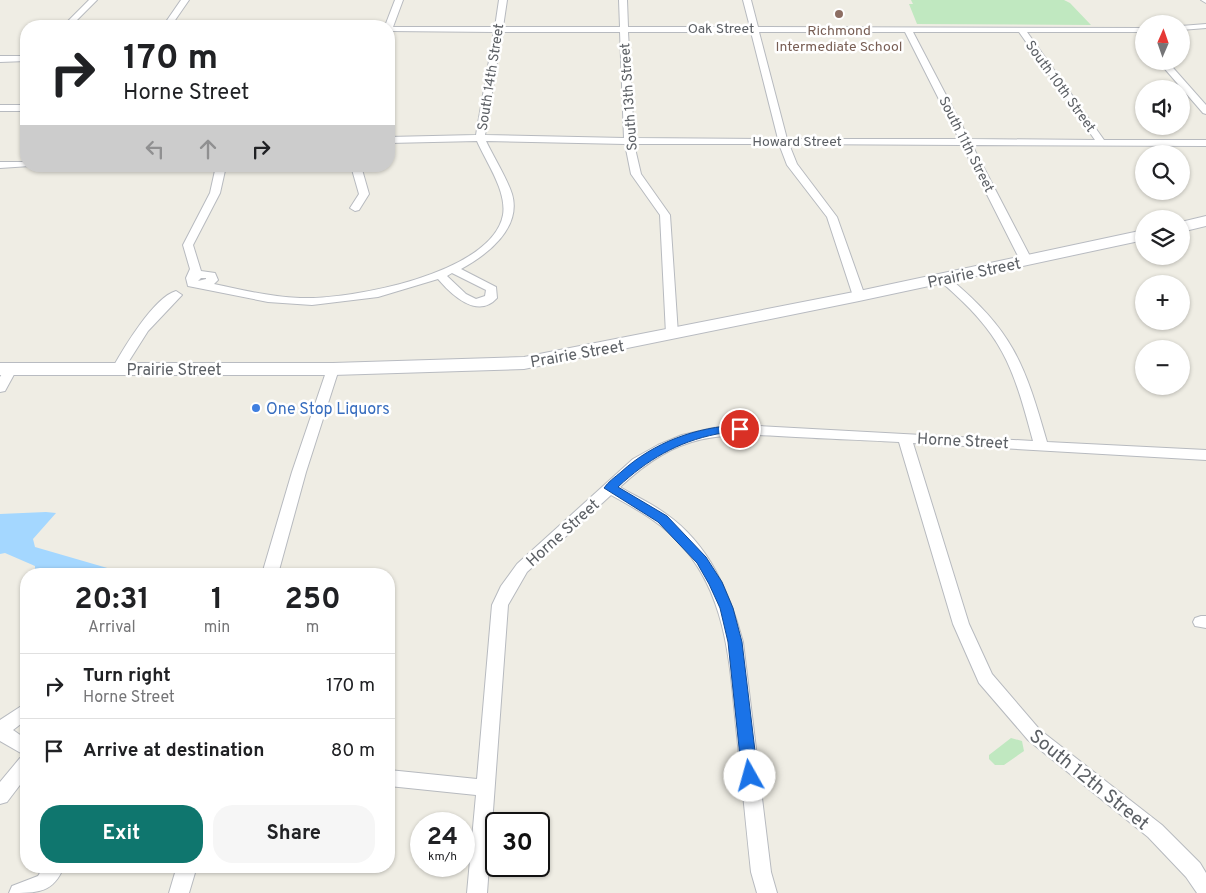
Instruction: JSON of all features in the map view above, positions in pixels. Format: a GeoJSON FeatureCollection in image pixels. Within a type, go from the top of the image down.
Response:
{"type":"FeatureCollection","features":[{"type":"Feature","properties":{"kind":"street"},"geometry":{"type":"LineString","coordinates":[[73,20],[93,0]]}},
{"type":"Feature","properties":{"kind":"street"},"geometry":{"type":"LineString","coordinates":[[171,20],[185,0]]}},
{"type":"Feature","properties":{"kind":"street"},"geometry":{"type":"LineString","coordinates":[[392,20],[399,0]]}},
{"type":"Feature","properties":{"kind":"street","name":"South 14th Street"},"geometry":{"type":"LineString","coordinates":[[202,280],[229,290],[290,301],[333,300],[380,294],[438,274],[471,259],[487,248],[502,232],[509,215],[510,205],[480,138],[503,0]]}},
{"type":"Feature","properties":{"kind":"street","name":"South 13th Street"},"geometry":{"type":"LineString","coordinates":[[623,0],[623,28],[632,162],[636,174],[665,216],[672,334]]}},
{"type":"Feature","properties":{"kind":"street"},"geometry":{"type":"LineString","coordinates":[[747,0],[782,141],[792,165],[832,217],[859,296]]}},
{"type":"Feature","properties":{"kind":"street"},"geometry":{"type":"LineString","coordinates":[[1190,27],[1206,26]]}},
{"type":"Feature","properties":{"kind":"street","name":"Oak Street"},"geometry":{"type":"LineString","coordinates":[[395,28],[1134,30]]}},
{"type":"Feature","properties":{"kind":"street","name":"South 11th Street"},"geometry":{"type":"LineString","coordinates":[[907,29],[1026,260]]}},
{"type":"Feature","properties":{"kind":"street","name":"South 10th Street"},"geometry":{"type":"LineString","coordinates":[[1021,30],[1101,142]]}},
{"type":"Feature","properties":{"kind":"street"},"geometry":{"type":"LineString","coordinates":[[0,59],[20,59]]}},
{"type":"Feature","properties":{"kind":"street"},"geometry":{"type":"LineString","coordinates":[[1170,70],[1206,111]]}},
{"type":"Feature","properties":{"kind":"street"},"geometry":{"type":"LineString","coordinates":[[0,108],[20,108]]}},
{"type":"Feature","properties":{"kind":"street","name":"Howard Street"},"geometry":{"type":"LineString","coordinates":[[395,140],[480,138],[630,141],[1206,143]]}},
{"type":"Feature","properties":{"kind":"street"},"geometry":{"type":"LineString","coordinates":[[0,165],[20,165]]}},
{"type":"Feature","properties":{"kind":"street"},"geometry":{"type":"LineString","coordinates":[[118,369],[147,322],[160,307],[202,280],[192,260],[188,245],[190,237],[215,193],[220,172]]}},
{"type":"Feature","properties":{"kind":"street"},"geometry":{"type":"LineString","coordinates":[[355,208],[364,194],[358,172]]}},
{"type":"Feature","properties":{"kind":"street"},"geometry":{"type":"LineString","coordinates":[[1190,225],[1206,221]]}},
{"type":"Feature","properties":{"kind":"street","name":"Prairie Street"},"geometry":{"type":"LineString","coordinates":[[6,369],[333,369],[524,363],[859,296],[1135,237]]}},
{"type":"Feature","properties":{"kind":"street"},"geometry":{"type":"LineString","coordinates":[[438,274],[465,300],[474,303],[486,302],[491,298],[492,289],[451,268]]}},
{"type":"Feature","properties":{"kind":"street"},"geometry":{"type":"LineString","coordinates":[[944,278],[993,326],[1009,350],[1016,366],[1041,445]]}},
{"type":"Feature","properties":{"kind":"street"},"geometry":{"type":"LineString","coordinates":[[0,388],[6,369]]}},
{"type":"Feature","properties":{"kind":"street"},"geometry":{"type":"LineString","coordinates":[[272,568],[299,472],[333,369]]}},
{"type":"Feature","properties":{"kind":"street","name":"Horne Street"},"geometry":{"type":"LineString","coordinates":[[477,893],[500,605],[522,568],[638,462],[657,450],[677,440],[718,430],[740,429],[1206,454]]}},
{"type":"Feature","properties":{"kind":"street","name":"South 12th Street"},"geometry":{"type":"LineString","coordinates":[[904,437],[961,624],[985,678],[1034,735],[1155,831],[1193,870],[1206,890]]}},
{"type":"Feature","properties":{"kind":"street"},"geometry":{"type":"LineString","coordinates":[[610,488],[663,519],[683,538],[702,560],[727,608],[735,642],[761,872],[767,893]]}},
{"type":"Feature","properties":{"kind":"street"},"geometry":{"type":"LineString","coordinates":[[20,715],[0,731],[20,744]]}},
{"type":"Feature","properties":{"kind":"street"},"geometry":{"type":"LineString","coordinates":[[0,796],[20,771]]}},
{"type":"Feature","properties":{"kind":"street"},"geometry":{"type":"LineString","coordinates":[[395,779],[486,788]]}},
{"type":"Feature","properties":{"kind":"street"},"geometry":{"type":"LineString","coordinates":[[19,893],[44,885],[52,873]]}},
{"type":"Feature","properties":{"kind":"street"},"geometry":{"type":"LineString","coordinates":[[179,893],[185,873]]}},
{"type":"Feature","properties":{"kind":"green space"},"geometry":{"type":"Polygon","coordinates":[[[911,0],[1064,0],[1070,3],[1091,25],[917,24],[909,4],[913,4],[911,0]]]}},
{"type":"Feature","properties":{"kind":"green space"},"geometry":{"type":"Polygon","coordinates":[[[1011,738],[1022,741],[1024,751],[1004,765],[995,765],[989,759],[989,755],[1011,738]]]}},
{"type":"Feature","properties":{"kind":"water"},"geometry":{"type":"Polygon","coordinates":[[[56,513],[33,539],[35,547],[107,568],[35,568],[35,566],[5,553],[0,554],[0,514],[56,513]]]}},
{"type":"Feature","properties":{"kind":"place","name":"Richmond Intermediate School"},"geometry":{"type":"Point","coordinates":[839,14]}},
{"type":"Feature","properties":{"kind":"place","name":"One Stop Liquors"},"geometry":{"type":"Point","coordinates":[256,408]}},
{"type":"Feature","properties":{"kind":"route"},"geometry":{"type":"LineString","coordinates":[[740,429],[718,430],[677,440],[638,462],[610,488],[663,519],[702,560],[715,582],[727,608],[735,642],[750,776]]}}]}
